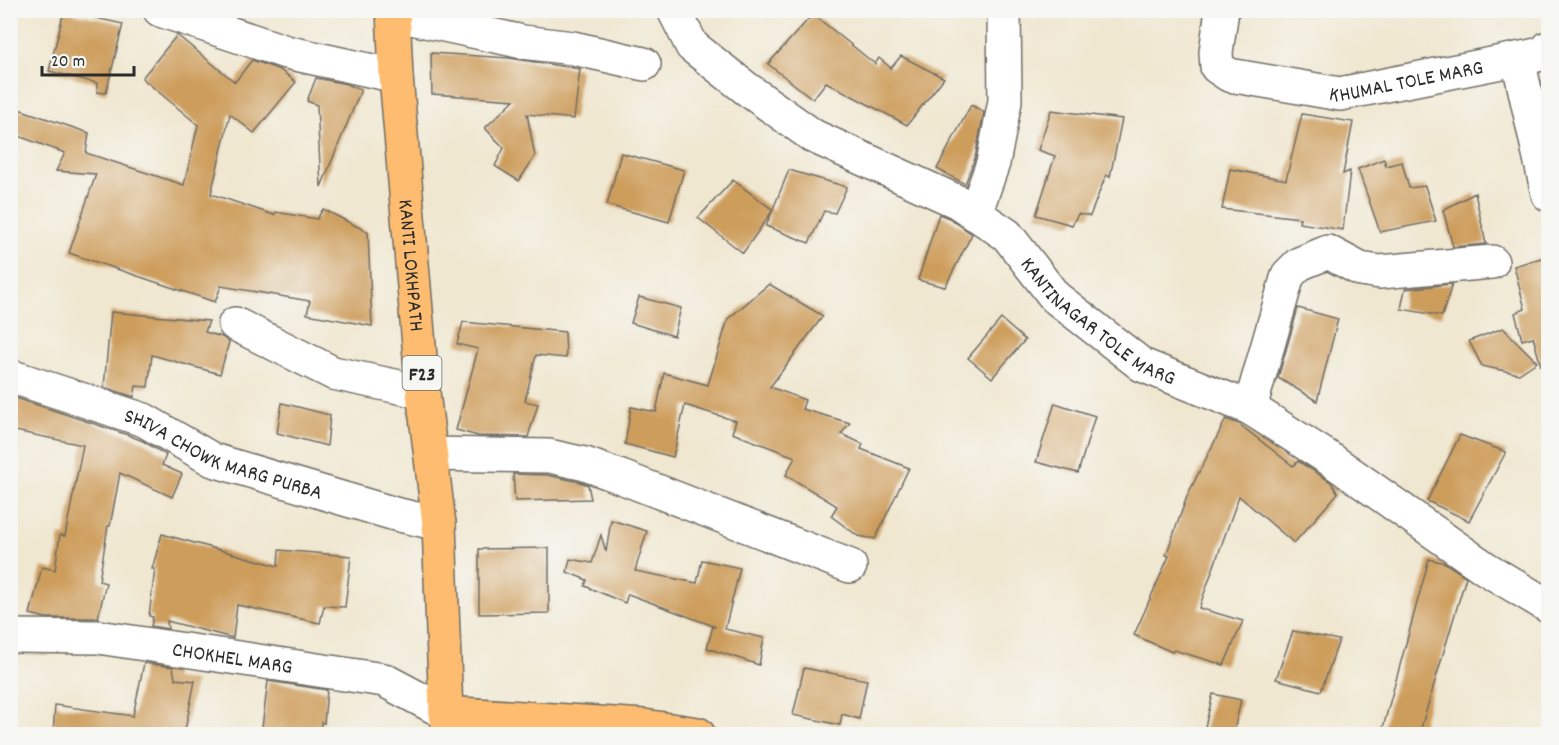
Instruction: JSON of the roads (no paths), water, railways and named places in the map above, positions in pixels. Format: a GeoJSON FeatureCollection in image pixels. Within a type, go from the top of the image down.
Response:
{"type":"FeatureCollection","features":[{"type":"Feature","properties":{"kind":"main road","name":"KANTI LOKHPATH"},"geometry":{"type":"LineString","coordinates":[[393,17],[423,392],[439,524],[447,724]]}},
{"type":"Feature","properties":{"kind":"main road"},"geometry":{"type":"LineString","coordinates":[[447,724],[644,726],[698,735]]}},
{"type":"Feature","properties":{"kind":"street"},"geometry":{"type":"LineString","coordinates":[[160,10],[286,52],[396,76]]}},
{"type":"Feature","properties":{"kind":"street","name":"KANTINAGAR TOLE MARG"},"geometry":{"type":"LineString","coordinates":[[674,10],[692,46],[813,136],[958,202],[1007,235],[1055,297],[1142,365],[1250,408],[1330,459],[1485,568],[1548,606]]}},
{"type":"Feature","properties":{"kind":"street"},"geometry":{"type":"LineString","coordinates":[[975,214],[993,163],[1005,101],[1004,10]]}},
{"type":"Feature","properties":{"kind":"street","name":"KHUMAL TOLE MARG"},"geometry":{"type":"LineString","coordinates":[[1222,10],[1216,52],[1217,67],[1229,75],[1340,94],[1540,53],[1548,194]]}},
{"type":"Feature","properties":{"kind":"street"},"geometry":{"type":"LineString","coordinates":[[393,17],[407,17],[523,42],[573,48],[644,64]]}},
{"type":"Feature","properties":{"kind":"street"},"geometry":{"type":"LineString","coordinates":[[1250,408],[1288,275],[1299,264],[1328,252],[1360,269],[1380,272],[1492,262]]}},
{"type":"Feature","properties":{"kind":"street"},"geometry":{"type":"LineString","coordinates":[[235,324],[333,373],[423,392]]}},
{"type":"Feature","properties":{"kind":"street","name":"SHIVA CHOWK MARG PURBA"},"geometry":{"type":"LineString","coordinates":[[10,376],[144,420],[213,460],[396,514],[439,524]]}},
{"type":"Feature","properties":{"kind":"street"},"geometry":{"type":"LineString","coordinates":[[431,454],[549,456],[585,464],[850,566]]}},
{"type":"Feature","properties":{"kind":"street","name":"CHOKHEL MARG"},"geometry":{"type":"LineString","coordinates":[[10,636],[98,637],[384,680],[447,724]]}}]}
